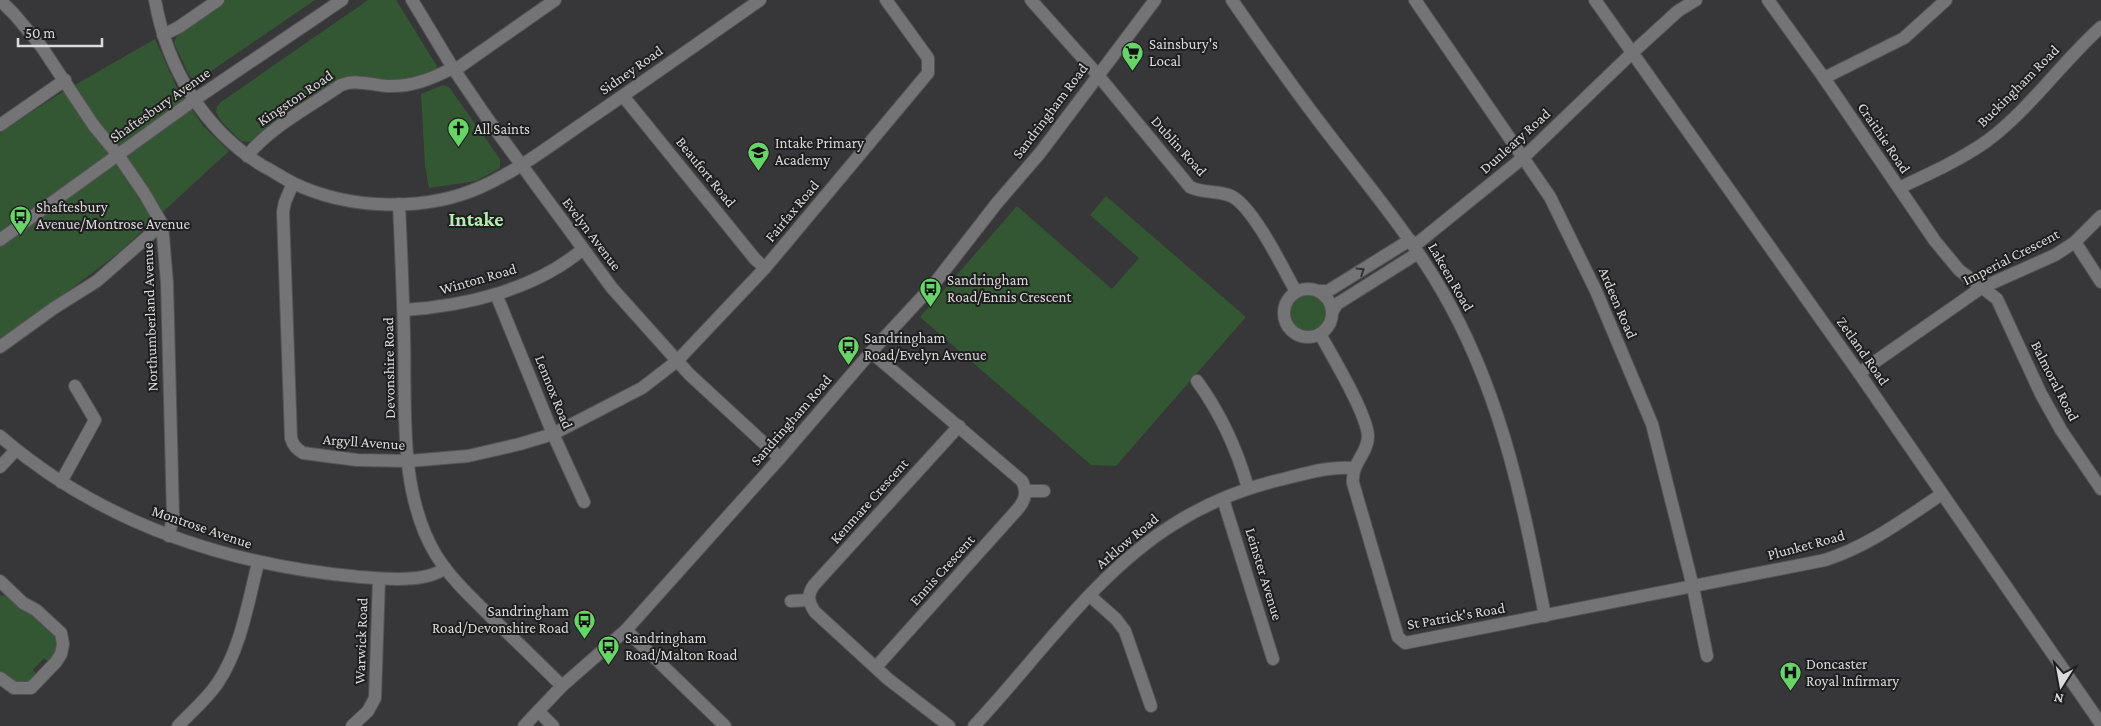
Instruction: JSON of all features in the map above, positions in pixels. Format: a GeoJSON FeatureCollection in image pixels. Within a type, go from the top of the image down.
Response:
{"type":"FeatureCollection","features":[{"type":"Feature","properties":{"kind":"street","name":"Northumberland Avenue"},"geometry":{"type":"LineString","coordinates":[[0,0],[41,46],[94,126],[118,155],[154,207],[162,224],[167,284],[173,516],[169,536]]}},
{"type":"Feature","properties":{"kind":"street","name":"Sidney Road"},"geometry":{"type":"LineString","coordinates":[[155,0],[163,34],[178,73],[194,100],[218,130],[247,156],[293,183],[333,197],[364,203],[398,204],[432,201],[463,193],[480,187],[520,165],[760,0]]}},
{"type":"Feature","properties":{"kind":"street"},"geometry":{"type":"LineString","coordinates":[[163,34],[179,27],[218,0]]}},
{"type":"Feature","properties":{"kind":"street","name":"Shaftesbury Avenue"},"geometry":{"type":"LineString","coordinates":[[0,240],[194,100],[342,0]]}},
{"type":"Feature","properties":{"kind":"street","name":"Evelyn Avenue"},"geometry":{"type":"LineString","coordinates":[[412,0],[454,69],[520,165],[612,288],[689,374],[780,458]]}},
{"type":"Feature","properties":{"kind":"street","name":"Kingston Road"},"geometry":{"type":"LineString","coordinates":[[247,156],[255,146],[269,135],[341,85],[350,82],[385,86],[426,82],[454,69],[555,0]]}},
{"type":"Feature","properties":{"kind":"street","name":"Fairfax Road"},"geometry":{"type":"LineString","coordinates":[[677,361],[765,268],[928,73],[928,58],[886,0]]}},
{"type":"Feature","properties":{"kind":"street","name":"Dublin Road"},"geometry":{"type":"LineString","coordinates":[[1031,0],[1097,74],[1190,187],[1200,192],[1222,193],[1239,201],[1273,250],[1296,292]]}},
{"type":"Feature","properties":{"kind":"street","name":"Sandringham Road"},"geometry":{"type":"LineString","coordinates":[[524,726],[562,686],[626,630],[780,458],[871,352],[939,279],[997,203],[1040,153],[1154,0]]}},
{"type":"Feature","properties":{"kind":"street","name":"Lakeen Road"},"geometry":{"type":"LineString","coordinates":[[1232,0],[1300,97],[1414,246],[1452,309],[1480,368],[1497,412],[1516,477],[1545,616]]}},
{"type":"Feature","properties":{"kind":"street","name":"Ardeen Road"},"geometry":{"type":"LineString","coordinates":[[1415,0],[1524,157],[1550,197],[1570,233],[1652,424],[1693,587],[1707,656]]}},
{"type":"Feature","properties":{"kind":"street","name":"Zetland Road"},"geometry":{"type":"LineString","coordinates":[[1595,0],[1859,373],[2101,724]]}},
{"type":"Feature","properties":{"kind":"street","name":"Dunleary Road"},"geometry":{"type":"LineString","coordinates":[[1332,312],[1338,304],[1414,246],[1524,157],[1678,11],[1696,0]]}},
{"type":"Feature","properties":{"kind":"street","name":"Craithie Road"},"geometry":{"type":"LineString","coordinates":[[1768,0],[1941,249],[1959,270],[1981,288]]}},
{"type":"Feature","properties":{"kind":"street"},"geometry":{"type":"LineString","coordinates":[[1824,78],[1904,38],[1946,0]]}},
{"type":"Feature","properties":{"kind":"street","name":"Buckingham Road"},"geometry":{"type":"LineString","coordinates":[[1899,188],[1953,162],[1987,140],[2017,115],[2101,27]]}},
{"type":"Feature","properties":{"kind":"street"},"geometry":{"type":"LineString","coordinates":[[0,125],[65,80]]}},
{"type":"Feature","properties":{"kind":"street","name":"Beaufort Road"},"geometry":{"type":"LineString","coordinates":[[623,96],[765,268]]}},
{"type":"Feature","properties":{"kind":"street","name":"Argyll Avenue"},"geometry":{"type":"LineString","coordinates":[[293,183],[283,212],[293,444],[303,453],[357,460],[409,462],[468,456],[520,444],[553,434],[642,388],[677,361]]}},
{"type":"Feature","properties":{"kind":"street","name":"Devonshire Road"},"geometry":{"type":"LineString","coordinates":[[398,204],[409,462],[413,496],[419,516],[428,540],[445,568],[466,593],[562,686]]}},
{"type":"Feature","properties":{"kind":"street","name":"Imperial Crescent"},"geometry":{"type":"LineString","coordinates":[[1859,373],[1981,288],[2055,255],[2075,242],[2101,216]]}},
{"type":"Feature","properties":{"kind":"street"},"geometry":{"type":"LineString","coordinates":[[0,347],[54,308],[96,282],[162,224]]}},
{"type":"Feature","properties":{"kind":"street"},"geometry":{"type":"LineString","coordinates":[[2075,242],[2101,282]]}},
{"type":"Feature","properties":{"kind":"street","name":"Dunleary Road"},"geometry":{"type":"LineString","coordinates":[[1318,291],[1328,291],[1414,246]]}},
{"type":"Feature","properties":{"kind":"street","name":"Winton Road"},"geometry":{"type":"LineString","coordinates":[[404,310],[439,308],[496,294],[543,275],[569,261],[583,249]]}},
{"type":"Feature","properties":{"kind":"street","name":"Balmoral Road"},"geometry":{"type":"LineString","coordinates":[[1981,288],[2002,306],[2041,394],[2061,430],[2101,489]]}},
{"type":"Feature","properties":{"kind":"street"},"geometry":{"type":"LineString","coordinates":[[1309,289],[1318,291],[1330,302],[1332,312],[1329,326],[1320,334],[1309,338],[1300,336],[1288,327],[1284,318],[1284,310],[1286,303],[1296,292],[1309,289]]}},
{"type":"Feature","properties":{"kind":"street","name":"Lennox Road"},"geometry":{"type":"LineString","coordinates":[[496,294],[553,434],[584,502]]}},
{"type":"Feature","properties":{"kind":"street"},"geometry":{"type":"LineString","coordinates":[[1320,334],[1356,402],[1366,427],[1367,442],[1354,468]]}},
{"type":"Feature","properties":{"kind":"street"},"geometry":{"type":"LineString","coordinates":[[871,352],[1022,481],[1026,491],[1044,491]]}},
{"type":"Feature","properties":{"kind":"street"},"geometry":{"type":"LineString","coordinates":[[1198,381],[1215,405],[1238,452],[1248,488]]}},
{"type":"Feature","properties":{"kind":"street"},"geometry":{"type":"LineString","coordinates":[[61,482],[95,420],[75,386]]}},
{"type":"Feature","properties":{"kind":"street","name":"Kenmare Crescent"},"geometry":{"type":"LineString","coordinates":[[809,600],[809,591],[959,426]]}},
{"type":"Feature","properties":{"kind":"street","name":"Montrose Avenue"},"geometry":{"type":"LineString","coordinates":[[0,436],[16,450],[61,482],[108,509],[169,536],[213,552],[258,563],[323,574],[379,578],[430,576],[445,568]]}},
{"type":"Feature","properties":{"kind":"street"},"geometry":{"type":"LineString","coordinates":[[0,467],[16,450]]}},
{"type":"Feature","properties":{"kind":"street","name":"St Patrick's Road"},"geometry":{"type":"LineString","coordinates":[[1354,468],[1353,483],[1401,641],[1411,643],[1693,587]]}},
{"type":"Feature","properties":{"kind":"street","name":"Arklow Road"},"geometry":{"type":"LineString","coordinates":[[974,726],[1090,596],[1127,559],[1173,525],[1198,510],[1248,488],[1322,470],[1354,468]]}},
{"type":"Feature","properties":{"kind":"street","name":"Ennis Crescent"},"geometry":{"type":"LineString","coordinates":[[876,667],[1023,503],[1026,491]]}},
{"type":"Feature","properties":{"kind":"street","name":"Plunket Road"},"geometry":{"type":"LineString","coordinates":[[1693,587],[1819,561],[1848,552],[1874,539],[1942,494]]}},
{"type":"Feature","properties":{"kind":"street","name":"Leinster Avenue"},"geometry":{"type":"LineString","coordinates":[[1223,499],[1273,659]]}},
{"type":"Feature","properties":{"kind":"street"},"geometry":{"type":"LineString","coordinates":[[178,726],[205,699],[218,682],[238,638],[258,563]]}},
{"type":"Feature","properties":{"kind":"street","name":"Warwick Road"},"geometry":{"type":"LineString","coordinates":[[352,726],[368,711],[375,698],[379,578]]}},
{"type":"Feature","properties":{"kind":"street"},"geometry":{"type":"LineString","coordinates":[[0,581],[23,603],[36,610],[61,633],[63,644],[61,654],[56,662],[31,688],[14,688],[0,678]]}},
{"type":"Feature","properties":{"kind":"street"},"geometry":{"type":"LineString","coordinates":[[1090,596],[1116,619],[1125,631],[1151,706]]}},
{"type":"Feature","properties":{"kind":"street"},"geometry":{"type":"LineString","coordinates":[[792,601],[809,600],[814,612],[876,667],[949,726]]}},
{"type":"Feature","properties":{"kind":"street"},"geometry":{"type":"LineString","coordinates":[[626,630],[724,726]]}},
{"type":"Feature","properties":{"kind":"street"},"geometry":{"type":"LineString","coordinates":[[538,711],[553,726]]}},
{"type":"Feature","properties":{"kind":"green space"},"geometry":{"type":"Polygon","coordinates":[[[226,0],[315,0],[201,78],[193,79],[189,75],[174,43],[176,37],[226,0]]]}},
{"type":"Feature","properties":{"kind":"green space"},"geometry":{"type":"Polygon","coordinates":[[[368,0],[396,0],[437,66],[435,71],[403,82],[356,78],[251,142],[241,141],[221,121],[216,112],[217,106],[221,102],[368,0]]]}},
{"type":"Feature","properties":{"kind":"green space"},"geometry":{"type":"Polygon","coordinates":[[[155,39],[177,88],[204,127],[229,151],[117,254],[0,340],[0,132],[61,93],[155,39]]]}},
{"type":"Feature","properties":{"kind":"green space"},"geometry":{"type":"Polygon","coordinates":[[[443,85],[449,87],[500,159],[500,168],[476,181],[429,188],[425,166],[421,94],[443,85]]]}},
{"type":"Feature","properties":{"kind":"green space"},"geometry":{"type":"Polygon","coordinates":[[[1106,196],[1246,317],[1116,466],[1091,465],[920,317],[1017,206],[1112,289],[1139,258],[1090,215],[1106,196]]]}},
{"type":"Feature","properties":{"kind":"green space"},"geometry":{"type":"Polygon","coordinates":[[[1307,295],[1320,301],[1326,314],[1320,327],[1307,333],[1294,327],[1288,314],[1294,301],[1307,295]]]}},
{"type":"Feature","properties":{"kind":"green space"},"geometry":{"type":"Polygon","coordinates":[[[7,594],[55,633],[60,644],[49,662],[44,658],[33,670],[37,676],[31,684],[11,682],[0,671],[0,595],[7,594]]]}},
{"type":"Feature","properties":{"kind":"place","name":"Sainsbury's Local"},"geometry":{"type":"Point","coordinates":[1133,72]}},
{"type":"Feature","properties":{"kind":"place","name":"All Saints"},"geometry":{"type":"Point","coordinates":[458,148]}},
{"type":"Feature","properties":{"kind":"place","name":"Intake Primary Academy"},"geometry":{"type":"Point","coordinates":[759,171]}},
{"type":"Feature","properties":{"kind":"place","name":"Shaftesbury Avenue/Montrose Avenue"},"geometry":{"type":"Point","coordinates":[20,235]}},
{"type":"Feature","properties":{"kind":"place","name":"Sandringham Road/Ennis Crescent"},"geometry":{"type":"Point","coordinates":[931,308]}},
{"type":"Feature","properties":{"kind":"place","name":"Sandringham Road/Evelyn Avenue"},"geometry":{"type":"Point","coordinates":[848,366]}},
{"type":"Feature","properties":{"kind":"place","name":"Sandringham Road/Devonshire Road"},"geometry":{"type":"Point","coordinates":[585,639]}},
{"type":"Feature","properties":{"kind":"place","name":"Sandringham Road/Malton Road"},"geometry":{"type":"Point","coordinates":[609,666]}},
{"type":"Feature","properties":{"kind":"place","name":"Doncaster Royal Infirmary"},"geometry":{"type":"Point","coordinates":[1790,692]}},
{"type":"Feature","properties":{"kind":"district","name":"Intake"},"geometry":{"type":"Point","coordinates":[476,219]}}]}
